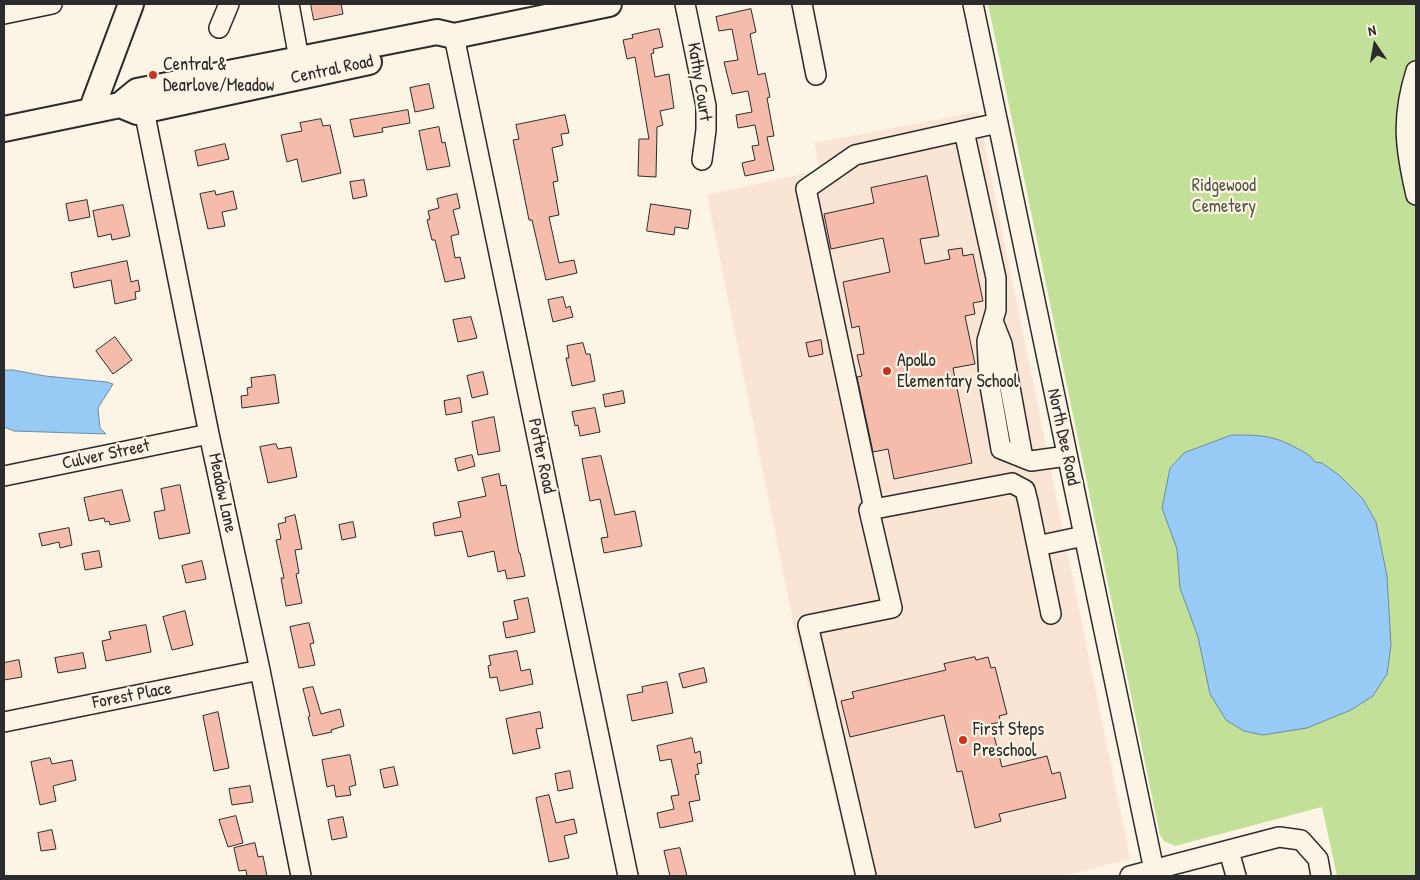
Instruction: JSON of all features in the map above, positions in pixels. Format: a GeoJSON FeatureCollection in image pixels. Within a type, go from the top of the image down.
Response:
{"type":"FeatureCollection","features":[{"type":"Feature","properties":{"kind":"main road"},"geometry":{"type":"LineString","coordinates":[[91,111],[131,4]]}},
{"type":"Feature","properties":{"kind":"main road","name":"Central Road"},"geometry":{"type":"LineString","coordinates":[[4,129],[120,105],[137,91],[437,32],[454,36],[573,8],[609,4]]}},
{"type":"Feature","properties":{"kind":"main road","name":"Central Road"},"geometry":{"type":"LineString","coordinates":[[120,105],[137,112],[444,46],[454,36]]}},
{"type":"Feature","properties":{"kind":"street"},"geometry":{"type":"LineString","coordinates":[[4,14],[52,4]]}},
{"type":"Feature","properties":{"kind":"street"},"geometry":{"type":"LineString","coordinates":[[219,28],[229,4]]}},
{"type":"Feature","properties":{"kind":"street"},"geometry":{"type":"LineString","coordinates":[[289,4],[299,59]]}},
{"type":"Feature","properties":{"kind":"street","name":"Kathy Court"},"geometry":{"type":"LineString","coordinates":[[685,4],[706,106],[706,130],[702,160]]}},
{"type":"Feature","properties":{"kind":"street"},"geometry":{"type":"LineString","coordinates":[[802,4],[816,75]]}},
{"type":"Feature","properties":{"kind":"street","name":"North Dee Road"},"geometry":{"type":"LineString","coordinates":[[973,4],[1154,870]]}},
{"type":"Feature","properties":{"kind":"street","name":"Potter Road"},"geometry":{"type":"LineString","coordinates":[[454,36],[628,876]]}},
{"type":"Feature","properties":{"kind":"street"},"geometry":{"type":"LineString","coordinates":[[1416,71],[1408,101],[1405,135],[1416,195]]}},
{"type":"Feature","properties":{"kind":"street","name":"Meadow Lane"},"geometry":{"type":"LineString","coordinates":[[144,110],[301,876]]}},
{"type":"Feature","properties":{"kind":"street"},"geometry":{"type":"LineString","coordinates":[[874,509],[806,189],[854,155],[998,123]]}},
{"type":"Feature","properties":{"kind":"street"},"geometry":{"type":"LineString","coordinates":[[964,131],[996,278],[996,310],[993,321],[1002,344],[1023,458],[1031,461],[1067,456]]}},
{"type":"Feature","properties":{"kind":"street","name":"Culver Street"},"geometry":{"type":"LineString","coordinates":[[4,476],[209,434]]}},
{"type":"Feature","properties":{"kind":"street"},"geometry":{"type":"LineString","coordinates":[[866,876],[808,625],[892,608],[870,510],[1012,483],[1025,490],[1051,614]]}},
{"type":"Feature","properties":{"kind":"street"},"geometry":{"type":"LineString","coordinates":[[1037,546],[1084,536]]}},
{"type":"Feature","properties":{"kind":"street","name":"Forest Place"},"geometry":{"type":"LineString","coordinates":[[4,722],[260,670]]}},
{"type":"Feature","properties":{"kind":"street"},"geometry":{"type":"LineString","coordinates":[[1130,876],[1279,838],[1301,840],[1318,859],[1321,876]]}},
{"type":"Feature","properties":{"kind":"street"},"geometry":{"type":"LineString","coordinates":[[1229,850],[1236,876]]}},
{"type":"Feature","properties":{"kind":"shaded area"},"geometry":{"type":"Polygon","coordinates":[[[978,112],[1130,859],[1064,876],[854,876],[793,621],[707,195],[820,170],[814,143],[978,112]]]}},
{"type":"Feature","properties":{"kind":"green space","name":"Ridgewood Cemetery"},"geometry":{"type":"Polygon","coordinates":[[[988,4],[1416,4],[1416,876],[1337,876],[1322,807],[1175,846],[1164,841],[1160,835],[988,4]]]}},
{"type":"Feature","properties":{"kind":"water"},"geometry":{"type":"Polygon","coordinates":[[[4,370],[113,384],[98,408],[100,428],[106,434],[14,431],[4,427],[4,370]]]}},
{"type":"Feature","properties":{"kind":"water"},"geometry":{"type":"Polygon","coordinates":[[[1232,435],[1259,436],[1275,439],[1304,452],[1315,462],[1322,463],[1339,475],[1363,499],[1376,522],[1387,576],[1391,645],[1387,674],[1373,696],[1351,710],[1307,728],[1263,735],[1244,731],[1226,720],[1210,694],[1198,637],[1180,588],[1177,549],[1162,508],[1170,468],[1184,453],[1232,435]]]}},
{"type":"Feature","properties":{"kind":"building"},"geometry":{"type":"Polygon","coordinates":[[[311,4],[341,4],[343,14],[314,20],[311,4]]]}},
{"type":"Feature","properties":{"kind":"building"},"geometry":{"type":"Polygon","coordinates":[[[751,9],[756,32],[750,34],[758,75],[765,73],[770,97],[767,98],[774,136],[767,137],[774,170],[745,176],[742,163],[755,160],[752,146],[759,145],[755,125],[738,128],[736,115],[752,112],[748,91],[732,94],[724,62],[738,60],[732,29],[719,31],[716,17],[751,9]]]}},
{"type":"Feature","properties":{"kind":"building"},"geometry":{"type":"Polygon","coordinates":[[[659,29],[663,47],[653,49],[654,53],[651,54],[655,77],[669,74],[674,108],[660,111],[663,125],[657,127],[656,177],[638,176],[639,139],[649,139],[635,57],[627,59],[623,40],[633,38],[632,35],[659,29]]]}},
{"type":"Feature","properties":{"kind":"building"},"geometry":{"type":"Polygon","coordinates":[[[429,84],[434,108],[415,112],[410,88],[429,84]]]}},
{"type":"Feature","properties":{"kind":"building"},"geometry":{"type":"Polygon","coordinates":[[[408,110],[410,123],[382,128],[383,132],[354,137],[350,120],[408,110]]]}},
{"type":"Feature","properties":{"kind":"building"},"geometry":{"type":"Polygon","coordinates":[[[565,115],[569,133],[561,134],[563,145],[552,148],[558,181],[553,182],[559,215],[549,217],[559,263],[574,260],[577,273],[546,280],[532,220],[529,220],[513,140],[519,139],[516,125],[565,115]]]}},
{"type":"Feature","properties":{"kind":"building"},"geometry":{"type":"Polygon","coordinates":[[[321,119],[323,126],[330,125],[341,173],[302,182],[297,159],[287,162],[281,135],[302,131],[300,123],[321,119]]]}},
{"type":"Feature","properties":{"kind":"building"},"geometry":{"type":"Polygon","coordinates":[[[439,127],[442,143],[445,142],[450,166],[427,170],[419,131],[439,127]]]}},
{"type":"Feature","properties":{"kind":"building"},"geometry":{"type":"Polygon","coordinates":[[[225,144],[229,159],[198,166],[195,151],[225,144]]]}},
{"type":"Feature","properties":{"kind":"building"},"geometry":{"type":"Polygon","coordinates":[[[927,176],[939,236],[920,239],[925,264],[950,259],[948,250],[962,248],[963,256],[973,254],[983,301],[973,303],[975,314],[965,316],[975,364],[953,368],[972,463],[894,479],[888,449],[873,452],[857,377],[862,376],[857,355],[864,354],[859,326],[852,328],[843,282],[890,272],[883,238],[831,249],[824,214],[874,203],[871,188],[927,176]]]}},
{"type":"Feature","properties":{"kind":"building"},"geometry":{"type":"Polygon","coordinates":[[[364,180],[367,196],[353,199],[350,182],[364,180]]]}},
{"type":"Feature","properties":{"kind":"building"},"geometry":{"type":"Polygon","coordinates":[[[215,191],[216,195],[233,191],[237,209],[222,212],[225,226],[208,229],[200,194],[215,191]]]}},
{"type":"Feature","properties":{"kind":"building"},"geometry":{"type":"Polygon","coordinates":[[[457,194],[460,208],[453,210],[459,234],[451,236],[455,258],[460,257],[465,278],[445,282],[435,240],[432,240],[427,220],[430,219],[428,211],[439,208],[437,199],[457,194]]]}},
{"type":"Feature","properties":{"kind":"building"},"geometry":{"type":"Polygon","coordinates":[[[87,200],[90,217],[69,221],[66,204],[87,200]]]}},
{"type":"Feature","properties":{"kind":"building"},"geometry":{"type":"Polygon","coordinates":[[[651,204],[691,210],[688,229],[675,227],[674,235],[647,231],[651,204]]]}},
{"type":"Feature","properties":{"kind":"building"},"geometry":{"type":"Polygon","coordinates":[[[123,205],[130,236],[112,240],[111,234],[98,237],[93,211],[123,205]]]}},
{"type":"Feature","properties":{"kind":"building"},"geometry":{"type":"Polygon","coordinates":[[[127,261],[131,282],[138,280],[140,291],[135,292],[136,299],[115,304],[111,280],[74,288],[71,273],[127,261]]]}},
{"type":"Feature","properties":{"kind":"building"},"geometry":{"type":"Polygon","coordinates":[[[563,297],[566,308],[570,306],[573,317],[553,322],[548,300],[563,297]]]}},
{"type":"Feature","properties":{"kind":"building"},"geometry":{"type":"Polygon","coordinates":[[[471,317],[477,338],[458,342],[453,320],[471,317]]]}},
{"type":"Feature","properties":{"kind":"building"},"geometry":{"type":"Polygon","coordinates":[[[115,337],[132,360],[113,374],[96,351],[115,337]]]}},
{"type":"Feature","properties":{"kind":"building"},"geometry":{"type":"Polygon","coordinates":[[[821,340],[823,354],[809,357],[806,343],[821,340]]]}},
{"type":"Feature","properties":{"kind":"building"},"geometry":{"type":"Polygon","coordinates":[[[583,343],[586,354],[590,354],[595,381],[572,386],[566,358],[569,358],[567,346],[583,343]]]}},
{"type":"Feature","properties":{"kind":"building"},"geometry":{"type":"Polygon","coordinates":[[[483,372],[488,394],[472,398],[467,376],[483,372]]]}},
{"type":"Feature","properties":{"kind":"building"},"geometry":{"type":"Polygon","coordinates":[[[275,375],[279,403],[242,408],[241,396],[248,395],[247,388],[252,387],[251,378],[275,375]]]}},
{"type":"Feature","properties":{"kind":"building"},"geometry":{"type":"Polygon","coordinates":[[[623,391],[625,403],[605,407],[603,395],[623,391]]]}},
{"type":"Feature","properties":{"kind":"building"},"geometry":{"type":"Polygon","coordinates":[[[460,398],[462,412],[446,415],[444,401],[460,398]]]}},
{"type":"Feature","properties":{"kind":"building"},"geometry":{"type":"Polygon","coordinates":[[[595,408],[600,432],[580,436],[578,425],[575,426],[572,412],[595,408]]]}},
{"type":"Feature","properties":{"kind":"building"},"geometry":{"type":"Polygon","coordinates":[[[494,417],[500,451],[478,455],[472,422],[494,417]]]}},
{"type":"Feature","properties":{"kind":"building"},"geometry":{"type":"Polygon","coordinates":[[[276,444],[278,449],[291,447],[297,477],[268,483],[260,447],[276,444]]]}},
{"type":"Feature","properties":{"kind":"building"},"geometry":{"type":"Polygon","coordinates":[[[472,455],[475,466],[458,471],[455,459],[472,455]]]}},
{"type":"Feature","properties":{"kind":"building"},"geometry":{"type":"Polygon","coordinates":[[[601,456],[615,515],[635,511],[642,546],[604,553],[601,538],[608,537],[600,499],[590,501],[582,459],[601,456]]]}},
{"type":"Feature","properties":{"kind":"building"},"geometry":{"type":"Polygon","coordinates":[[[499,474],[501,486],[506,485],[525,576],[507,579],[505,570],[498,572],[494,551],[468,557],[462,531],[435,536],[433,523],[461,517],[458,502],[486,496],[482,478],[499,474]]]}},
{"type":"Feature","properties":{"kind":"building"},"geometry":{"type":"Polygon","coordinates":[[[180,485],[190,533],[159,539],[154,512],[165,510],[161,489],[180,485]]]}},
{"type":"Feature","properties":{"kind":"building"},"geometry":{"type":"Polygon","coordinates":[[[122,490],[130,521],[110,525],[109,521],[105,522],[104,518],[89,521],[84,498],[122,490]]]}},
{"type":"Feature","properties":{"kind":"building"},"geometry":{"type":"Polygon","coordinates":[[[295,515],[302,549],[295,550],[299,573],[296,574],[302,603],[286,606],[281,578],[284,578],[276,540],[281,539],[278,524],[286,522],[285,518],[295,515]]]}},
{"type":"Feature","properties":{"kind":"building"},"geometry":{"type":"Polygon","coordinates":[[[353,522],[356,537],[342,540],[339,525],[353,522]]]}},
{"type":"Feature","properties":{"kind":"building"},"geometry":{"type":"Polygon","coordinates":[[[69,528],[72,545],[60,548],[59,542],[42,546],[39,534],[69,528]]]}},
{"type":"Feature","properties":{"kind":"building"},"geometry":{"type":"Polygon","coordinates":[[[99,551],[102,567],[85,570],[82,554],[99,551]]]}},
{"type":"Feature","properties":{"kind":"building"},"geometry":{"type":"Polygon","coordinates":[[[202,561],[206,579],[186,583],[182,566],[202,561]]]}},
{"type":"Feature","properties":{"kind":"building"},"geometry":{"type":"Polygon","coordinates":[[[528,598],[535,632],[506,638],[503,622],[518,619],[514,601],[528,598]]]}},
{"type":"Feature","properties":{"kind":"building"},"geometry":{"type":"Polygon","coordinates":[[[185,611],[193,645],[172,650],[163,617],[185,611]]]}},
{"type":"Feature","properties":{"kind":"building"},"geometry":{"type":"Polygon","coordinates":[[[309,623],[314,643],[310,644],[315,665],[299,668],[290,627],[309,623]]]}},
{"type":"Feature","properties":{"kind":"building"},"geometry":{"type":"Polygon","coordinates":[[[146,625],[151,652],[106,661],[102,641],[111,639],[109,632],[146,625]]]}},
{"type":"Feature","properties":{"kind":"building"},"geometry":{"type":"Polygon","coordinates":[[[517,651],[521,671],[530,669],[533,684],[500,691],[497,677],[490,678],[488,666],[491,665],[489,656],[517,651]]]}},
{"type":"Feature","properties":{"kind":"building"},"geometry":{"type":"Polygon","coordinates":[[[83,653],[86,668],[58,673],[55,658],[83,653]]]}},
{"type":"Feature","properties":{"kind":"building","name":"First Steps Preschool"},"geometry":{"type":"Polygon","coordinates":[[[975,657],[976,660],[988,657],[991,668],[995,667],[1007,714],[999,716],[1001,722],[991,724],[1002,767],[1047,756],[1052,774],[1060,772],[1066,798],[999,814],[1001,821],[975,828],[962,771],[957,772],[944,715],[850,737],[841,701],[854,698],[852,692],[946,670],[944,664],[975,657]]]}},
{"type":"Feature","properties":{"kind":"building"},"geometry":{"type":"Polygon","coordinates":[[[19,660],[22,677],[4,680],[4,663],[19,660]]]}},
{"type":"Feature","properties":{"kind":"building"},"geometry":{"type":"Polygon","coordinates":[[[704,668],[707,682],[683,688],[679,674],[704,668]]]}},
{"type":"Feature","properties":{"kind":"building"},"geometry":{"type":"Polygon","coordinates":[[[667,682],[673,713],[632,721],[627,695],[643,692],[642,687],[667,682]]]}},
{"type":"Feature","properties":{"kind":"building"},"geometry":{"type":"Polygon","coordinates":[[[313,687],[321,714],[340,709],[344,726],[331,730],[332,732],[313,736],[303,689],[313,687]]]}},
{"type":"Feature","properties":{"kind":"building"},"geometry":{"type":"Polygon","coordinates":[[[218,712],[229,768],[214,771],[203,716],[218,712]]]}},
{"type":"Feature","properties":{"kind":"building"},"geometry":{"type":"Polygon","coordinates":[[[540,712],[543,728],[536,729],[540,748],[513,754],[506,719],[540,712]]]}},
{"type":"Feature","properties":{"kind":"building"},"geometry":{"type":"Polygon","coordinates":[[[692,738],[695,753],[700,751],[702,763],[697,764],[699,774],[695,775],[700,800],[689,802],[693,821],[660,828],[657,813],[674,809],[671,796],[679,795],[671,759],[660,761],[657,746],[692,738]]]}},
{"type":"Feature","properties":{"kind":"building"},"geometry":{"type":"Polygon","coordinates":[[[350,755],[356,785],[349,787],[351,795],[336,797],[334,785],[327,787],[322,760],[350,755]]]}},
{"type":"Feature","properties":{"kind":"building"},"geometry":{"type":"Polygon","coordinates":[[[50,758],[52,764],[72,760],[76,780],[53,786],[56,801],[40,805],[31,762],[50,758]]]}},
{"type":"Feature","properties":{"kind":"building"},"geometry":{"type":"Polygon","coordinates":[[[394,767],[398,785],[384,788],[380,770],[394,767]]]}},
{"type":"Feature","properties":{"kind":"building"},"geometry":{"type":"Polygon","coordinates":[[[570,771],[573,788],[558,791],[555,774],[570,771]]]}},
{"type":"Feature","properties":{"kind":"building"},"geometry":{"type":"Polygon","coordinates":[[[250,786],[253,802],[232,805],[229,789],[250,786]]]}},
{"type":"Feature","properties":{"kind":"building"},"geometry":{"type":"Polygon","coordinates":[[[549,795],[556,823],[574,819],[577,833],[564,836],[569,858],[549,862],[536,798],[549,795]]]}},
{"type":"Feature","properties":{"kind":"building"},"geometry":{"type":"Polygon","coordinates":[[[236,816],[243,843],[228,847],[219,820],[236,816]]]}},
{"type":"Feature","properties":{"kind":"building"},"geometry":{"type":"Polygon","coordinates":[[[343,817],[347,837],[332,840],[328,820],[343,817]]]}},
{"type":"Feature","properties":{"kind":"building"},"geometry":{"type":"Polygon","coordinates":[[[52,830],[56,849],[41,851],[38,833],[52,830]]]}},
{"type":"Feature","properties":{"kind":"building"},"geometry":{"type":"Polygon","coordinates":[[[255,843],[258,857],[263,856],[267,876],[247,876],[246,870],[239,871],[234,848],[255,843]]]}},
{"type":"Feature","properties":{"kind":"building"},"geometry":{"type":"Polygon","coordinates":[[[680,848],[687,876],[670,876],[664,851],[680,848]]]}},
{"type":"Feature","properties":{"kind":"place","name":"Central & Dearlove/Meadow"},"geometry":{"type":"Point","coordinates":[153,75]}},
{"type":"Feature","properties":{"kind":"place","name":"Apollo Elementary School"},"geometry":{"type":"Point","coordinates":[887,371]}},
{"type":"Feature","properties":{"kind":"place","name":"First Steps Preschool"},"geometry":{"type":"Point","coordinates":[963,740]}}]}
